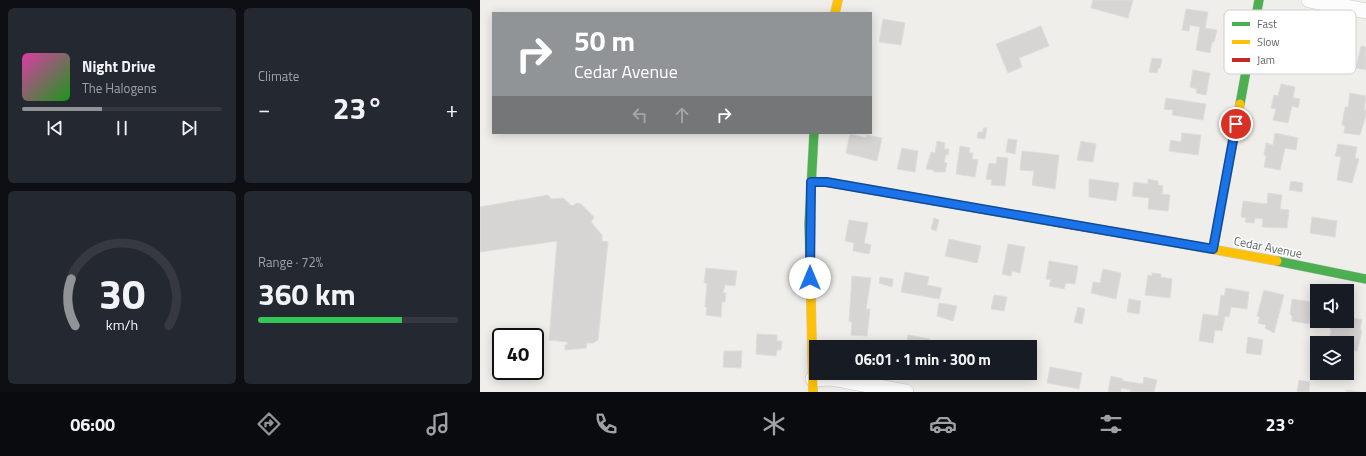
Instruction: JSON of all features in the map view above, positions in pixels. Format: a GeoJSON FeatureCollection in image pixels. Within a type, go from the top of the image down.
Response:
{"type":"FeatureCollection","features":[{"type":"Feature","properties":{"kind":"street"},"geometry":{"type":"LineString","coordinates":[[835,12],[838,0]]}},
{"type":"Feature","properties":{"kind":"street"},"geometry":{"type":"LineString","coordinates":[[1258,10],[1260,0]]}},
{"type":"Feature","properties":{"kind":"street"},"geometry":{"type":"LineString","coordinates":[[1309,0],[1366,11]]}},
{"type":"Feature","properties":{"kind":"street"},"geometry":{"type":"LineString","coordinates":[[1213,249],[1246,74]]}},
{"type":"Feature","properties":{"kind":"street"},"geometry":{"type":"LineString","coordinates":[[814,134],[811,182],[810,292],[813,386],[831,378],[906,392]]}},
{"type":"Feature","properties":{"kind":"street","name":"Cedar Avenue"},"geometry":{"type":"LineString","coordinates":[[811,182],[826,182],[1213,249],[1366,278]]}},
{"type":"Feature","properties":{"kind":"building"},"geometry":{"type":"Polygon","coordinates":[[[1093,0],[1133,0],[1128,18],[1091,8],[1093,0]]]}},
{"type":"Feature","properties":{"kind":"building"},"geometry":{"type":"Polygon","coordinates":[[[1186,9],[1208,12],[1205,28],[1217,30],[1214,42],[1212,42],[1210,53],[1196,50],[1200,27],[1190,25],[1189,31],[1182,30],[1186,9]]]}},
{"type":"Feature","properties":{"kind":"building"},"geometry":{"type":"Polygon","coordinates":[[[883,19],[905,23],[901,45],[879,42],[883,19]]]}},
{"type":"Feature","properties":{"kind":"building"},"geometry":{"type":"Polygon","coordinates":[[[1041,26],[1049,46],[1019,58],[1022,67],[1008,73],[996,44],[1041,26]]]}},
{"type":"Feature","properties":{"kind":"building"},"geometry":{"type":"Polygon","coordinates":[[[1361,46],[1366,47],[1366,70],[1356,68],[1361,46]]]}},
{"type":"Feature","properties":{"kind":"building"},"geometry":{"type":"Polygon","coordinates":[[[1152,58],[1162,59],[1157,73],[1149,72],[1152,58]]]}},
{"type":"Feature","properties":{"kind":"building"},"geometry":{"type":"Polygon","coordinates":[[[1193,70],[1210,73],[1206,95],[1196,93],[1197,89],[1190,87],[1193,70]]]}},
{"type":"Feature","properties":{"kind":"building"},"geometry":{"type":"Polygon","coordinates":[[[1281,84],[1295,87],[1293,98],[1300,99],[1298,108],[1292,106],[1288,123],[1273,120],[1276,109],[1271,108],[1274,95],[1278,96],[1281,84]]]}},
{"type":"Feature","properties":{"kind":"building"},"geometry":{"type":"Polygon","coordinates":[[[1350,93],[1366,96],[1364,110],[1366,110],[1366,115],[1360,135],[1344,133],[1345,126],[1342,125],[1345,107],[1348,107],[1350,93]]]}},
{"type":"Feature","properties":{"kind":"building"},"geometry":{"type":"Polygon","coordinates":[[[1166,98],[1206,104],[1203,120],[1172,115],[1173,110],[1164,109],[1166,98]]]}},
{"type":"Feature","properties":{"kind":"building"},"geometry":{"type":"Polygon","coordinates":[[[983,128],[987,128],[985,139],[977,138],[978,132],[983,132],[983,128]]]}},
{"type":"Feature","properties":{"kind":"building"},"geometry":{"type":"Polygon","coordinates":[[[1182,133],[1201,135],[1198,155],[1169,151],[1171,140],[1181,142],[1182,133]]]}},
{"type":"Feature","properties":{"kind":"building"},"geometry":{"type":"Polygon","coordinates":[[[1275,133],[1298,138],[1296,150],[1285,148],[1280,170],[1264,167],[1266,143],[1273,145],[1275,133]]]}},
{"type":"Feature","properties":{"kind":"building"},"geometry":{"type":"Polygon","coordinates":[[[850,134],[866,138],[867,135],[882,138],[877,161],[846,153],[850,134]]]}},
{"type":"Feature","properties":{"kind":"building"},"geometry":{"type":"Polygon","coordinates":[[[1008,139],[1017,140],[1015,154],[1006,152],[1008,139]]]}},
{"type":"Feature","properties":{"kind":"building"},"geometry":{"type":"Polygon","coordinates":[[[937,141],[945,143],[944,149],[949,149],[948,155],[946,154],[944,162],[947,163],[945,172],[934,172],[933,170],[926,169],[931,152],[935,153],[937,141]]]}},
{"type":"Feature","properties":{"kind":"building"},"geometry":{"type":"Polygon","coordinates":[[[1081,141],[1096,144],[1093,162],[1077,160],[1081,141]]]}},
{"type":"Feature","properties":{"kind":"building"},"geometry":{"type":"Polygon","coordinates":[[[1338,144],[1357,147],[1355,158],[1359,159],[1352,183],[1337,180],[1341,157],[1335,156],[1338,144]]]}},
{"type":"Feature","properties":{"kind":"building"},"geometry":{"type":"Polygon","coordinates":[[[960,146],[970,148],[969,153],[973,153],[972,159],[978,160],[975,177],[956,174],[960,146]]]}},
{"type":"Feature","properties":{"kind":"building"},"geometry":{"type":"Polygon","coordinates":[[[902,148],[918,151],[915,172],[897,169],[902,148]]]}},
{"type":"Feature","properties":{"kind":"building"},"geometry":{"type":"Polygon","coordinates":[[[1022,151],[1059,155],[1055,189],[1032,185],[1034,171],[1020,170],[1022,151]]]}},
{"type":"Feature","properties":{"kind":"building"},"geometry":{"type":"Polygon","coordinates":[[[997,157],[1008,158],[1005,186],[991,185],[992,180],[986,179],[989,163],[996,164],[997,157]]]}},
{"type":"Feature","properties":{"kind":"building"},"geometry":{"type":"Polygon","coordinates":[[[1089,179],[1119,183],[1116,201],[1089,197],[1089,179]]]}},
{"type":"Feature","properties":{"kind":"building"},"geometry":{"type":"Polygon","coordinates":[[[1148,179],[1158,181],[1158,185],[1163,186],[1162,194],[1170,195],[1168,211],[1148,209],[1149,198],[1132,196],[1134,182],[1148,184],[1148,179]]]}},
{"type":"Feature","properties":{"kind":"building"},"geometry":{"type":"Polygon","coordinates":[[[1291,181],[1303,183],[1302,192],[1289,190],[1291,181]]]}},
{"type":"Feature","properties":{"kind":"building"},"geometry":{"type":"Polygon","coordinates":[[[1268,193],[1282,195],[1280,209],[1289,210],[1287,228],[1262,227],[1263,219],[1255,218],[1254,223],[1245,222],[1246,218],[1241,217],[1243,201],[1267,204],[1268,193]]]}},
{"type":"Feature","properties":{"kind":"building"},"geometry":{"type":"Polygon","coordinates":[[[548,195],[551,199],[563,198],[572,206],[577,203],[581,204],[594,217],[591,222],[602,235],[602,241],[608,242],[598,340],[593,343],[587,343],[586,348],[565,350],[565,345],[568,344],[567,342],[549,340],[557,241],[480,252],[480,207],[548,195]]]}},
{"type":"Feature","properties":{"kind":"building"},"geometry":{"type":"Polygon","coordinates":[[[1312,217],[1337,221],[1335,237],[1310,233],[1312,217]]]}},
{"type":"Feature","properties":{"kind":"building"},"geometry":{"type":"Polygon","coordinates":[[[934,218],[939,220],[936,231],[931,229],[934,218]]]}},
{"type":"Feature","properties":{"kind":"building"},"geometry":{"type":"Polygon","coordinates":[[[849,220],[868,223],[864,243],[871,245],[869,254],[853,251],[854,243],[845,241],[849,220]]]}},
{"type":"Feature","properties":{"kind":"building"},"geometry":{"type":"Polygon","coordinates":[[[949,239],[981,246],[977,263],[945,256],[949,239]]]}},
{"type":"Feature","properties":{"kind":"building"},"geometry":{"type":"Polygon","coordinates":[[[1008,244],[1025,247],[1020,273],[1012,271],[1011,276],[1002,274],[1008,244]]]}},
{"type":"Feature","properties":{"kind":"building"},"geometry":{"type":"Polygon","coordinates":[[[1049,261],[1078,266],[1075,284],[1066,283],[1064,289],[1049,286],[1051,280],[1046,279],[1049,261]]]}},
{"type":"Feature","properties":{"kind":"building"},"geometry":{"type":"Polygon","coordinates":[[[706,268],[737,271],[735,286],[725,285],[723,293],[726,293],[725,302],[722,302],[721,317],[706,315],[707,307],[705,307],[707,283],[704,283],[706,268]]]}},
{"type":"Feature","properties":{"kind":"building"},"geometry":{"type":"Polygon","coordinates":[[[1103,269],[1121,273],[1116,299],[1091,293],[1093,282],[1100,283],[1103,269]]]}},
{"type":"Feature","properties":{"kind":"building"},"geometry":{"type":"Polygon","coordinates":[[[905,272],[929,277],[927,285],[942,288],[939,299],[901,292],[905,272]]]}},
{"type":"Feature","properties":{"kind":"building"},"geometry":{"type":"Polygon","coordinates":[[[1152,273],[1161,274],[1161,277],[1172,279],[1170,298],[1145,295],[1148,275],[1152,276],[1152,273]]]}},
{"type":"Feature","properties":{"kind":"building"},"geometry":{"type":"Polygon","coordinates":[[[852,276],[871,278],[866,309],[870,309],[867,336],[851,335],[852,322],[849,322],[852,276]]]}},
{"type":"Feature","properties":{"kind":"building"},"geometry":{"type":"Polygon","coordinates":[[[880,277],[893,279],[892,287],[879,283],[880,277]]]}},
{"type":"Feature","properties":{"kind":"building"},"geometry":{"type":"Polygon","coordinates":[[[1226,288],[1249,292],[1247,309],[1231,307],[1229,317],[1225,316],[1222,331],[1215,330],[1213,343],[1199,341],[1203,314],[1218,316],[1221,295],[1224,296],[1226,288]]]}},
{"type":"Feature","properties":{"kind":"building"},"geometry":{"type":"Polygon","coordinates":[[[1264,290],[1284,295],[1274,333],[1265,328],[1266,325],[1258,323],[1260,317],[1257,316],[1264,290]]]}},
{"type":"Feature","properties":{"kind":"building"},"geometry":{"type":"Polygon","coordinates":[[[994,295],[1007,297],[1004,311],[991,309],[994,295]]]}},
{"type":"Feature","properties":{"kind":"building"},"geometry":{"type":"Polygon","coordinates":[[[1129,299],[1141,301],[1139,314],[1127,312],[1129,299]]]}},
{"type":"Feature","properties":{"kind":"building"},"geometry":{"type":"Polygon","coordinates":[[[1292,299],[1310,302],[1309,324],[1292,321],[1292,316],[1290,314],[1292,299]]]}},
{"type":"Feature","properties":{"kind":"building"},"geometry":{"type":"Polygon","coordinates":[[[939,303],[957,306],[953,321],[937,316],[939,303]]]}},
{"type":"Feature","properties":{"kind":"building"},"geometry":{"type":"Polygon","coordinates":[[[1078,307],[1085,309],[1082,324],[1074,322],[1078,307]]]}},
{"type":"Feature","properties":{"kind":"building"},"geometry":{"type":"Polygon","coordinates":[[[1354,318],[1362,320],[1360,329],[1362,331],[1357,351],[1354,350],[1354,336],[1330,336],[1331,331],[1330,328],[1354,328],[1354,318]]]}},
{"type":"Feature","properties":{"kind":"building"},"geometry":{"type":"Polygon","coordinates":[[[757,334],[777,335],[777,341],[782,341],[781,350],[777,350],[776,356],[756,354],[757,334]]]}},
{"type":"Feature","properties":{"kind":"building"},"geometry":{"type":"Polygon","coordinates":[[[908,335],[930,339],[930,340],[907,340],[908,335]]]}},
{"type":"Feature","properties":{"kind":"building"},"geometry":{"type":"Polygon","coordinates":[[[1248,337],[1263,340],[1261,355],[1246,353],[1248,337]]]}},
{"type":"Feature","properties":{"kind":"building"},"geometry":{"type":"Polygon","coordinates":[[[724,351],[742,351],[741,368],[723,367],[724,351]]]}},
{"type":"Feature","properties":{"kind":"building"},"geometry":{"type":"Polygon","coordinates":[[[1050,367],[1082,373],[1079,389],[1047,383],[1050,367]]]}},
{"type":"Feature","properties":{"kind":"building"},"geometry":{"type":"Polygon","coordinates":[[[1111,376],[1123,379],[1123,381],[1143,384],[1144,377],[1157,380],[1154,392],[1130,392],[1131,390],[1121,388],[1121,392],[1108,392],[1111,376]]]}},
{"type":"Feature","properties":{"kind":"building"},"geometry":{"type":"Polygon","coordinates":[[[1299,380],[1310,382],[1309,392],[1297,392],[1299,380]]]}},
{"type":"Feature","properties":{"kind":"building"},"geometry":{"type":"Polygon","coordinates":[[[1347,390],[1360,392],[1346,392],[1347,390]]]}},
{"type":"Feature","properties":{"kind":"traffic: fast"},"geometry":{"type":"LineString","coordinates":[[1257,10],[1259,0]]}},
{"type":"Feature","properties":{"kind":"traffic: fast"},"geometry":{"type":"LineString","coordinates":[[1240,104],[1245,74]]}},
{"type":"Feature","properties":{"kind":"traffic: fast"},"geometry":{"type":"LineString","coordinates":[[810,258],[809,224],[814,134]]}},
{"type":"Feature","properties":{"kind":"traffic: fast"},"geometry":{"type":"LineString","coordinates":[[811,182],[826,182],[1055,222]]}},
{"type":"Feature","properties":{"kind":"traffic: fast"},"geometry":{"type":"LineString","coordinates":[[1277,261],[1366,279]]}},
{"type":"Feature","properties":{"kind":"traffic: slow"},"geometry":{"type":"LineString","coordinates":[[835,12],[838,0]]}},
{"type":"Feature","properties":{"kind":"traffic: slow"},"geometry":{"type":"LineString","coordinates":[[1213,249],[1240,104]]}},
{"type":"Feature","properties":{"kind":"traffic: slow"},"geometry":{"type":"LineString","coordinates":[[1156,239],[1277,261]]}},
{"type":"Feature","properties":{"kind":"traffic: slow"},"geometry":{"type":"LineString","coordinates":[[810,258],[813,392]]}},
{"type":"Feature","properties":{"kind":"traffic: jam"},"geometry":{"type":"LineString","coordinates":[[1055,222],[1156,239]]}},
{"type":"Feature","properties":{"kind":"route"},"geometry":{"type":"LineString","coordinates":[[810,278],[809,224],[811,182],[826,182],[1213,249],[1236,124]]}}]}
